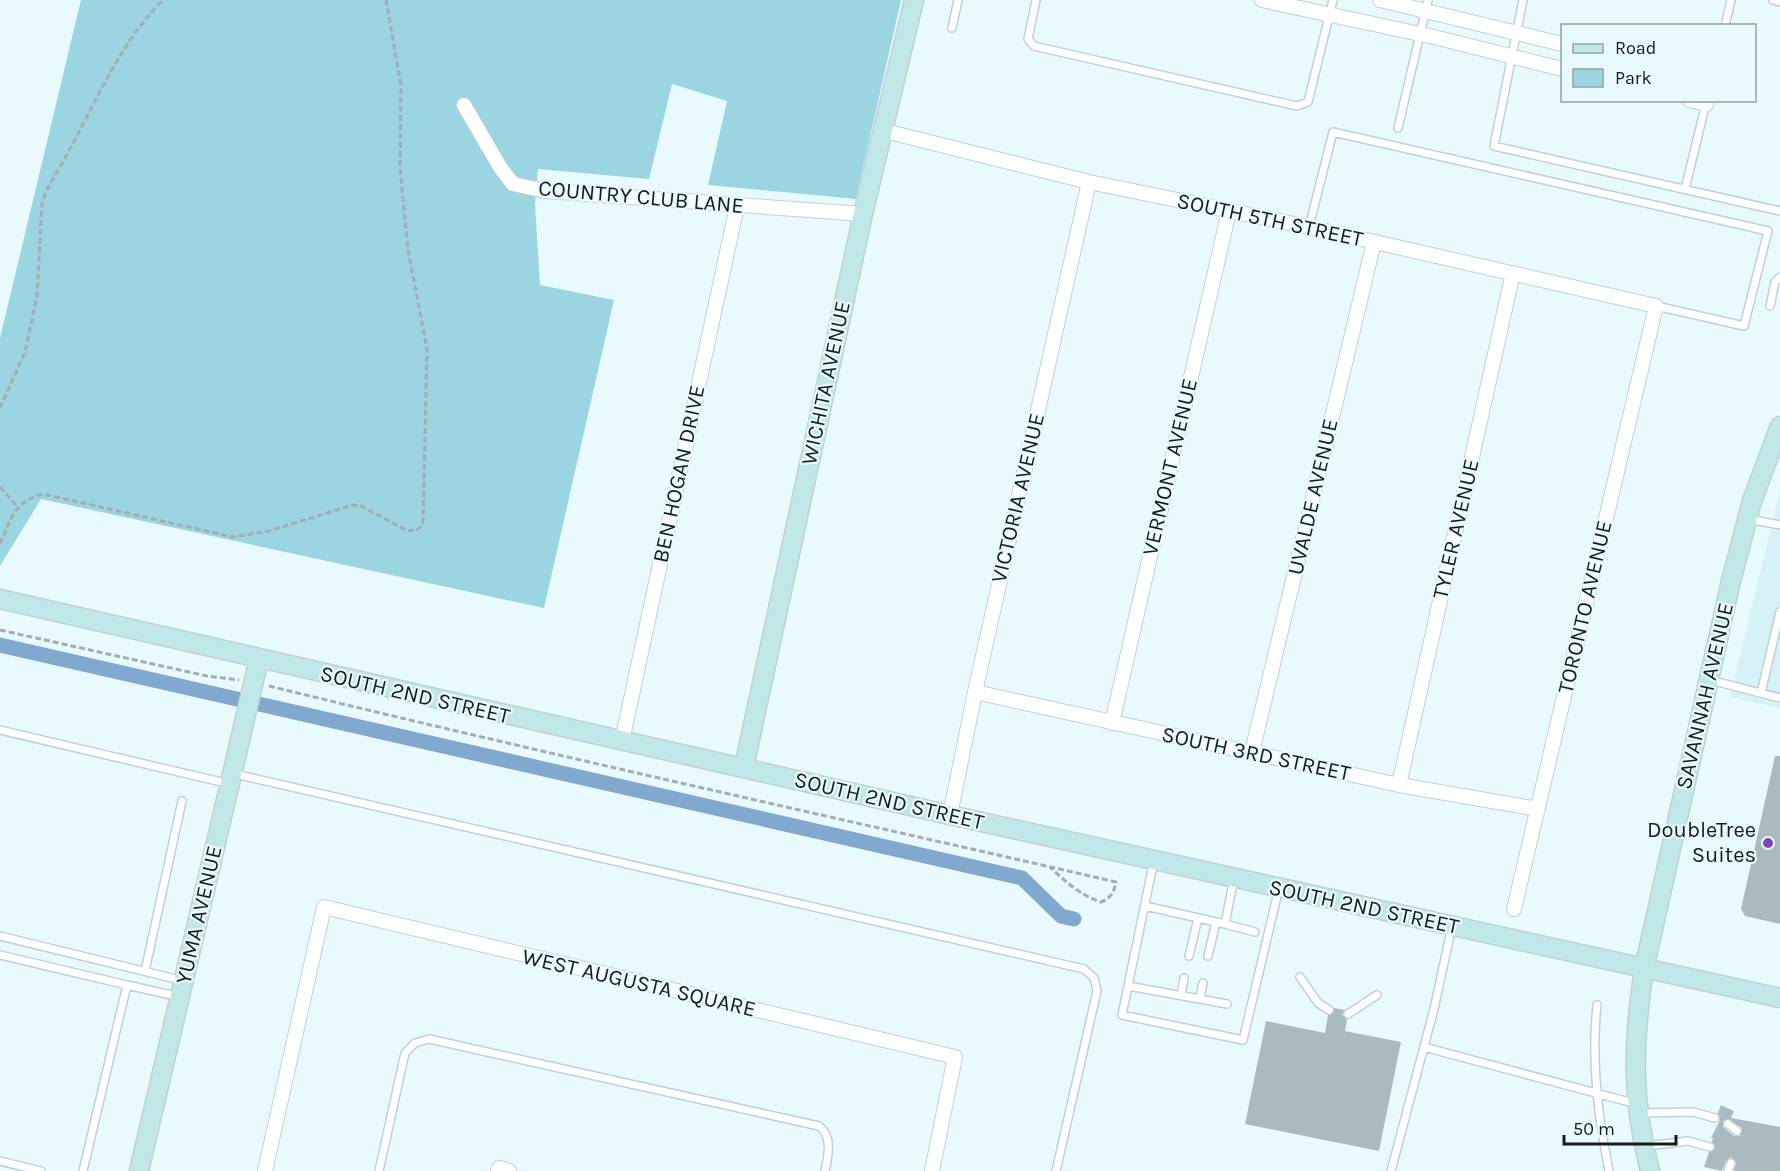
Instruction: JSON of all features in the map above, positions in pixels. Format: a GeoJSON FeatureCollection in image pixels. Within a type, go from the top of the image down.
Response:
{"type":"FeatureCollection","features":[{"type":"Feature","properties":{"kind":"main road","name":"WICHITA AVENUE"},"geometry":{"type":"LineString","coordinates":[[744,767],[863,214],[885,130],[914,0]]}},
{"type":"Feature","properties":{"kind":"main road","name":"SAVANNAH AVENUE"},"geometry":{"type":"LineString","coordinates":[[1650,1171],[1643,1146],[1634,1078],[1636,1024],[1644,969],[1748,519],[1780,426]]}},
{"type":"Feature","properties":{"kind":"main road","name":"SOUTH 2ND STREET"},"geometry":{"type":"LineString","coordinates":[[0,599],[259,660],[950,815],[1780,998]]}},
{"type":"Feature","properties":{"kind":"main road","name":"YUMA AVENUE"},"geometry":{"type":"LineString","coordinates":[[139,1171],[231,779],[251,684],[259,660]]}},
{"type":"Feature","properties":{"kind":"street"},"geometry":{"type":"LineString","coordinates":[[1262,0],[1421,34],[1561,69]]}},
{"type":"Feature","properties":{"kind":"street"},"geometry":{"type":"LineString","coordinates":[[1380,0],[1427,6],[1516,34],[1561,44]]}},
{"type":"Feature","properties":{"kind":"street","name":"COUNTRY CLUB LANE"},"geometry":{"type":"LineString","coordinates":[[464,105],[500,167],[513,184],[546,191],[863,214]]}},
{"type":"Feature","properties":{"kind":"street","name":"SOUTH 5TH STREET"},"geometry":{"type":"LineString","coordinates":[[885,130],[1089,182],[1309,227],[1656,306]]}},
{"type":"Feature","properties":{"kind":"street","name":"VICTORIA AVENUE"},"geometry":{"type":"LineString","coordinates":[[950,815],[975,692],[1089,182]]}},
{"type":"Feature","properties":{"kind":"street","name":"BEN HOGAN DRIVE"},"geometry":{"type":"LineString","coordinates":[[622,741],[737,206]]}},
{"type":"Feature","properties":{"kind":"street","name":"VERMONT AVENUE"},"geometry":{"type":"LineString","coordinates":[[1112,723],[1229,211]]}},
{"type":"Feature","properties":{"kind":"street","name":"UVALDE AVENUE"},"geometry":{"type":"LineString","coordinates":[[1252,752],[1374,242]]}},
{"type":"Feature","properties":{"kind":"street","name":"TYLER AVENUE"},"geometry":{"type":"LineString","coordinates":[[1399,785],[1513,273]]}},
{"type":"Feature","properties":{"kind":"street","name":"TORONTO AVENUE"},"geometry":{"type":"LineString","coordinates":[[1514,909],[1656,306]]}},
{"type":"Feature","properties":{"kind":"street","name":"SOUTH 3RD STREET"},"geometry":{"type":"LineString","coordinates":[[975,692],[1399,785],[1538,809]]}},
{"type":"Feature","properties":{"kind":"street","name":"WEST AUGUSTA SQUARE"},"geometry":{"type":"LineString","coordinates":[[265,1171],[324,907],[955,1057],[932,1171]]}},
{"type":"Feature","properties":{"kind":"lane"},"geometry":{"type":"LineString","coordinates":[[952,28],[958,0]]}},
{"type":"Feature","properties":{"kind":"lane"},"geometry":{"type":"LineString","coordinates":[[1036,0],[1028,39],[1034,46],[1297,106],[1308,102],[1333,0]]}},
{"type":"Feature","properties":{"kind":"lane"},"geometry":{"type":"LineString","coordinates":[[1523,0],[1494,146],[1780,211]]}},
{"type":"Feature","properties":{"kind":"lane"},"geometry":{"type":"LineString","coordinates":[[1725,24],[1731,0]]}},
{"type":"Feature","properties":{"kind":"lane"},"geometry":{"type":"LineString","coordinates":[[1773,0],[1780,2]]}},
{"type":"Feature","properties":{"kind":"lane"},"geometry":{"type":"LineString","coordinates":[[1398,128],[1427,6]]}},
{"type":"Feature","properties":{"kind":"lane"},"geometry":{"type":"LineString","coordinates":[[1685,189],[1706,103]]}},
{"type":"Feature","properties":{"kind":"lane"},"geometry":{"type":"LineString","coordinates":[[1309,227],[1333,132],[1768,231],[1744,326],[1656,306]]}},
{"type":"Feature","properties":{"kind":"lane"},"geometry":{"type":"LineString","coordinates":[[1770,306],[1775,282],[1780,277]]}},
{"type":"Feature","properties":{"kind":"lane"},"geometry":{"type":"LineString","coordinates":[[1748,519],[1780,525]]}},
{"type":"Feature","properties":{"kind":"lane"},"geometry":{"type":"LineString","coordinates":[[1761,693],[1780,612]]}},
{"type":"Feature","properties":{"kind":"lane"},"geometry":{"type":"LineString","coordinates":[[1709,680],[1780,698]]}},
{"type":"Feature","properties":{"kind":"lane"},"geometry":{"type":"LineString","coordinates":[[0,730],[231,779],[1084,969],[1094,978],[1096,991],[1056,1171]]}},
{"type":"Feature","properties":{"kind":"lane"},"geometry":{"type":"LineString","coordinates":[[145,971],[182,801]]}},
{"type":"Feature","properties":{"kind":"lane"},"geometry":{"type":"LineString","coordinates":[[1154,860],[1122,1015],[1243,1040],[1279,888]]}},
{"type":"Feature","properties":{"kind":"lane"},"geometry":{"type":"LineString","coordinates":[[1225,924],[1234,878]]}},
{"type":"Feature","properties":{"kind":"lane"},"geometry":{"type":"LineString","coordinates":[[1145,906],[1255,932]]}},
{"type":"Feature","properties":{"kind":"lane"},"geometry":{"type":"LineString","coordinates":[[1189,956],[1198,918]]}},
{"type":"Feature","properties":{"kind":"lane"},"geometry":{"type":"LineString","coordinates":[[1208,956],[1216,922]]}},
{"type":"Feature","properties":{"kind":"lane"},"geometry":{"type":"LineString","coordinates":[[1391,1171],[1424,1047],[1452,926]]}},
{"type":"Feature","properties":{"kind":"lane"},"geometry":{"type":"LineString","coordinates":[[0,936],[145,971],[182,989]]}},
{"type":"Feature","properties":{"kind":"lane"},"geometry":{"type":"LineString","coordinates":[[0,955],[127,985],[182,989]]}},
{"type":"Feature","properties":{"kind":"lane"},"geometry":{"type":"LineString","coordinates":[[1300,977],[1318,1003],[1329,1010]]}},
{"type":"Feature","properties":{"kind":"lane"},"geometry":{"type":"LineString","coordinates":[[1180,995],[1184,978]]}},
{"type":"Feature","properties":{"kind":"lane"},"geometry":{"type":"LineString","coordinates":[[1200,999],[1203,984]]}},
{"type":"Feature","properties":{"kind":"lane"},"geometry":{"type":"LineString","coordinates":[[82,1171],[127,985]]}},
{"type":"Feature","properties":{"kind":"lane"},"geometry":{"type":"LineString","coordinates":[[1128,986],[1227,1004]]}},
{"type":"Feature","properties":{"kind":"lane"},"geometry":{"type":"LineString","coordinates":[[1348,1014],[1377,995]]}},
{"type":"Feature","properties":{"kind":"lane"},"geometry":{"type":"LineString","coordinates":[[1597,1005],[1593,1047],[1595,1092],[1609,1171]]}},
{"type":"Feature","properties":{"kind":"lane"},"geometry":{"type":"LineString","coordinates":[[379,1171],[405,1053],[415,1042],[429,1039],[447,1041],[819,1126],[825,1132],[828,1141],[825,1171]]}},
{"type":"Feature","properties":{"kind":"lane"},"geometry":{"type":"LineString","coordinates":[[1424,1047],[1595,1092],[1638,1109],[1692,1112],[1716,1118]]}},
{"type":"Feature","properties":{"kind":"lane"},"geometry":{"type":"LineString","coordinates":[[1728,1124],[1737,1131]]}},
{"type":"Feature","properties":{"kind":"lane"},"geometry":{"type":"LineString","coordinates":[[1643,1146],[1688,1141],[1710,1147]]}},
{"type":"Feature","properties":{"kind":"lane"},"geometry":{"type":"LineString","coordinates":[[0,1161],[41,1171]]}},
{"type":"Feature","properties":{"kind":"lane"},"geometry":{"type":"LineString","coordinates":[[1728,1171],[1731,1163]]}},
{"type":"Feature","properties":{"kind":"path"},"geometry":{"type":"LineString","coordinates":[[0,408],[25,352],[37,296],[42,203],[46,190],[62,165],[117,59],[142,21],[164,0]]}},
{"type":"Feature","properties":{"kind":"path"},"geometry":{"type":"LineString","coordinates":[[0,544],[17,506],[32,497],[43,494],[233,537],[269,531],[353,506],[361,506],[406,530],[416,531],[423,524],[427,349],[408,250],[400,167],[400,86],[386,0]]}},
{"type":"Feature","properties":{"kind":"path"},"geometry":{"type":"LineString","coordinates":[[0,487],[17,506]]}},
{"type":"Feature","properties":{"kind":"path"},"geometry":{"type":"LineString","coordinates":[[0,630],[251,684],[555,756],[1050,867],[1116,882],[1114,891],[1101,902],[1095,900],[1081,894],[1050,867]]}},
{"type":"Feature","properties":{"kind":"shaded area"},"geometry":{"type":"Polygon","coordinates":[[[1780,491],[1780,708],[1730,697],[1780,491]]]}},
{"type":"Feature","properties":{"kind":"green space"},"geometry":{"type":"Polygon","coordinates":[[[81,0],[901,0],[856,199],[708,185],[727,101],[672,84],[649,179],[538,169],[535,204],[540,285],[614,300],[544,608],[41,499],[0,566],[0,338],[81,0]]]}},
{"type":"Feature","properties":{"kind":"building","name":"DoubleTree Suites"},"geometry":{"type":"Polygon","coordinates":[[[1775,756],[1780,756],[1780,924],[1745,916],[1741,909],[1775,756]]]}},
{"type":"Feature","properties":{"kind":"building"},"geometry":{"type":"Polygon","coordinates":[[[1334,1008],[1344,1010],[1342,1015],[1347,1019],[1345,1031],[1401,1042],[1379,1151],[1245,1124],[1266,1021],[1325,1033],[1328,1015],[1333,1013],[1334,1008]]]}},
{"type":"Feature","properties":{"kind":"building"},"geometry":{"type":"Polygon","coordinates":[[[1721,1105],[1734,1111],[1731,1118],[1780,1127],[1780,1171],[1734,1171],[1736,1162],[1731,1157],[1726,1161],[1722,1171],[1704,1167],[1709,1152],[1715,1149],[1713,1138],[1711,1138],[1720,1120],[1718,1113],[1721,1105]],[[1729,1119],[1723,1121],[1723,1127],[1734,1136],[1740,1136],[1742,1128],[1729,1119]]]}},
{"type":"Feature","properties":{"kind":"waterway"},"geometry":{"type":"LineString","coordinates":[[0,645],[1022,878],[1061,916],[1074,919]]}},
{"type":"Feature","properties":{"kind":"place","name":"DoubleTree Suites"},"geometry":{"type":"Point","coordinates":[1768,843]}}]}
